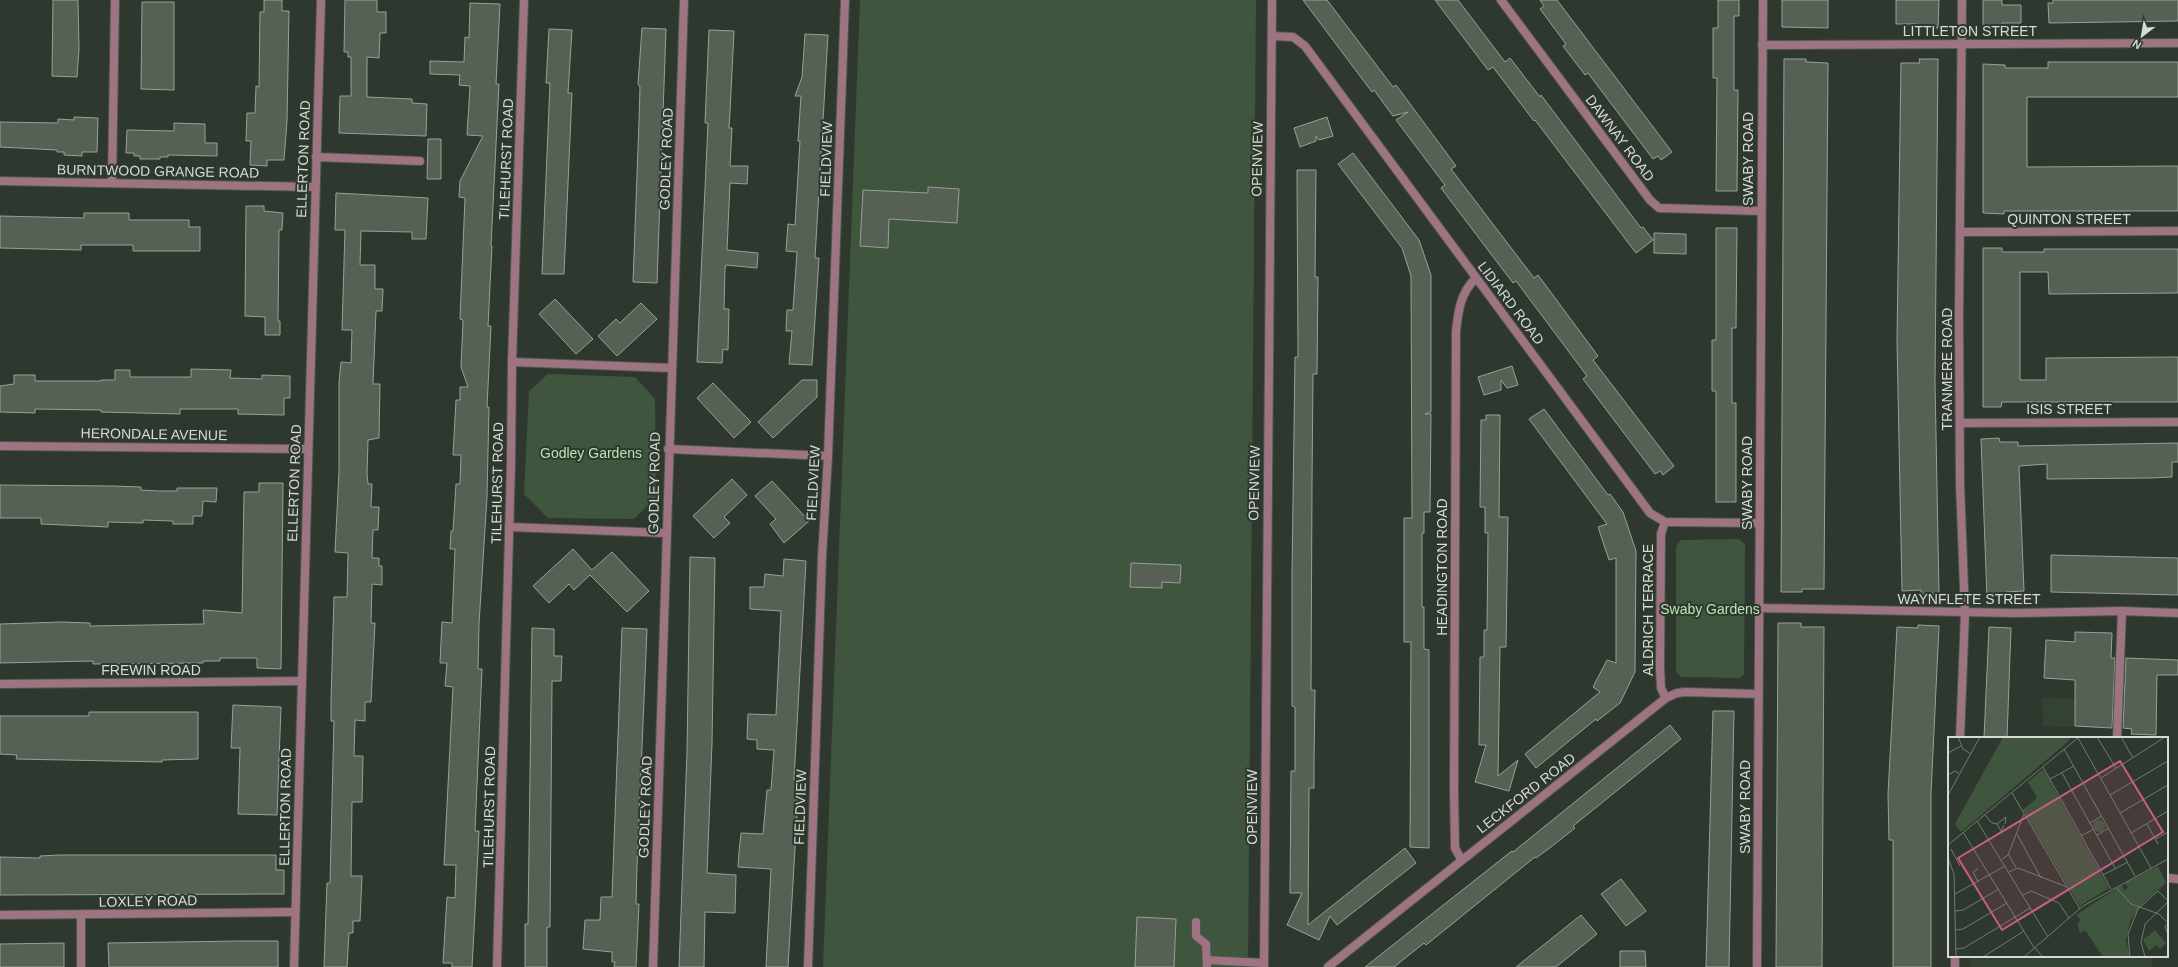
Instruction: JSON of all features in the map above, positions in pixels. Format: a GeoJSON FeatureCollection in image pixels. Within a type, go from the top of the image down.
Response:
{"type":"FeatureCollection","features":[{"type":"Feature","properties":{"kind":"street"},"geometry":{"type":"LineString","coordinates":[[112,182],[115,0]]}},
{"type":"Feature","properties":{"kind":"street","name":"ELLERTON ROAD"},"geometry":{"type":"LineString","coordinates":[[294,967],[321,0]]}},
{"type":"Feature","properties":{"kind":"street","name":"TILEHURST ROAD"},"geometry":{"type":"LineString","coordinates":[[498,967],[512,362],[524,0]]}},
{"type":"Feature","properties":{"kind":"street","name":"GODLEY ROAD"},"geometry":{"type":"LineString","coordinates":[[653,967],[668,449],[684,0]]}},
{"type":"Feature","properties":{"kind":"street","name":"FIELDVIEW"},"geometry":{"type":"LineString","coordinates":[[808,967],[822,557],[828,456],[846,0]]}},
{"type":"Feature","properties":{"kind":"street","name":"OPENVIEW"},"geometry":{"type":"LineString","coordinates":[[1264,965],[1272,0]]}},
{"type":"Feature","properties":{"kind":"street","name":"SWABY ROAD"},"geometry":{"type":"LineString","coordinates":[[1757,967],[1763,0]]}},
{"type":"Feature","properties":{"kind":"street","name":"TRANMERE ROAD"},"geometry":{"type":"LineString","coordinates":[[1960,737],[1965,613],[1960,423],[1962,0]]}},
{"type":"Feature","properties":{"kind":"street","name":"DAWNAY ROAD"},"geometry":{"type":"LineString","coordinates":[[1505,1],[1650,200],[1659,208],[1761,212]]}},
{"type":"Feature","properties":{"kind":"street","name":"LIDIARD ROAD"},"geometry":{"type":"LineString","coordinates":[[1272,36],[1293,37],[1304,46],[1650,513],[1664,522]]}},
{"type":"Feature","properties":{"kind":"street","name":"LITTLETON STREET"},"geometry":{"type":"LineString","coordinates":[[1762,45],[2178,43]]}},
{"type":"Feature","properties":{"kind":"street"},"geometry":{"type":"LineString","coordinates":[[316,157],[420,160]]}},
{"type":"Feature","properties":{"kind":"street","name":"BURNTWOOD GRANGE ROAD"},"geometry":{"type":"LineString","coordinates":[[0,181],[315,187]]}},
{"type":"Feature","properties":{"kind":"street","name":"QUINTON STREET"},"geometry":{"type":"LineString","coordinates":[[1960,232],[2178,231]]}},
{"type":"Feature","properties":{"kind":"street","name":"HEADINGTON ROAD"},"geometry":{"type":"LineString","coordinates":[[1461,859],[1455,848],[1454,790],[1456,332],[1458,308],[1468,285],[1476,278]]}},
{"type":"Feature","properties":{"kind":"street"},"geometry":{"type":"LineString","coordinates":[[512,362],[671,368]]}},
{"type":"Feature","properties":{"kind":"street","name":"ISIS STREET"},"geometry":{"type":"LineString","coordinates":[[1960,423],[2178,422]]}},
{"type":"Feature","properties":{"kind":"street","name":"HERONDALE AVENUE"},"geometry":{"type":"LineString","coordinates":[[0,446],[308,448]]}},
{"type":"Feature","properties":{"kind":"street"},"geometry":{"type":"LineString","coordinates":[[668,449],[828,456]]}},
{"type":"Feature","properties":{"kind":"street"},"geometry":{"type":"LineString","coordinates":[[1664,522],[1760,523]]}},
{"type":"Feature","properties":{"kind":"street","name":"ALDRICH TERRACE"},"geometry":{"type":"LineString","coordinates":[[1664,522],[1661,534],[1660,667],[1661,688],[1666,698]]}},
{"type":"Feature","properties":{"kind":"street"},"geometry":{"type":"LineString","coordinates":[[509,527],[666,533]]}},
{"type":"Feature","properties":{"kind":"street","name":"WAYNFLETE STREET"},"geometry":{"type":"LineString","coordinates":[[1760,608],[1965,613],[2122,611],[2178,613]]}},
{"type":"Feature","properties":{"kind":"street"},"geometry":{"type":"LineString","coordinates":[[2117,737],[2122,611]]}},
{"type":"Feature","properties":{"kind":"street","name":"FREWIN ROAD"},"geometry":{"type":"LineString","coordinates":[[0,684],[301,681]]}},
{"type":"Feature","properties":{"kind":"street","name":"LECKFORD ROAD"},"geometry":{"type":"LineString","coordinates":[[1328,967],[1461,859],[1547,794],[1666,698],[1677,693],[1685,692],[1758,694]]}},
{"type":"Feature","properties":{"kind":"street"},"geometry":{"type":"LineString","coordinates":[[2168,878],[2178,879]]}},
{"type":"Feature","properties":{"kind":"street","name":"LOXLEY ROAD"},"geometry":{"type":"LineString","coordinates":[[0,915],[295,912]]}},
{"type":"Feature","properties":{"kind":"street"},"geometry":{"type":"LineString","coordinates":[[80,967],[81,915]]}},
{"type":"Feature","properties":{"kind":"street"},"geometry":{"type":"LineString","coordinates":[[1196,922],[1196,936],[1206,944],[1207,964],[1264,965]]}},
{"type":"Feature","properties":{"kind":"shaded area"},"geometry":{"type":"Polygon","coordinates":[[[2075,632],[2112,633],[2110,728],[2043,726],[2042,697],[2075,699],[2075,632]]]}},
{"type":"Feature","properties":{"kind":"shaded area"},"geometry":{"type":"Polygon","coordinates":[[[1970,957],[2152,957],[2152,967],[1970,967],[1970,957]]]}},
{"type":"Feature","properties":{"kind":"green space"},"geometry":{"type":"Polygon","coordinates":[[[860,0],[1256,0],[1248,967],[823,967],[860,0]]]}},
{"type":"Feature","properties":{"kind":"green space","name":"Godley Gardens"},"geometry":{"type":"Polygon","coordinates":[[[548,374],[635,377],[655,399],[656,497],[634,519],[548,518],[524,494],[529,391],[548,374]]]}},
{"type":"Feature","properties":{"kind":"green space","name":"Swaby Gardens"},"geometry":{"type":"Polygon","coordinates":[[[1739,539],[1745,544],[1744,674],[1740,678],[1681,677],[1676,671],[1676,546],[1681,540],[1739,539]]]}},
{"type":"Feature","properties":{"kind":"building"},"geometry":{"type":"Polygon","coordinates":[[[53,0],[78,0],[79,49],[77,77],[52,76],[53,0]]]}},
{"type":"Feature","properties":{"kind":"building"},"geometry":{"type":"Polygon","coordinates":[[[264,0],[282,0],[282,11],[289,11],[287,121],[284,160],[267,160],[267,166],[250,165],[251,141],[246,141],[247,113],[255,113],[256,86],[259,87],[260,12],[264,12],[264,0]]]}},
{"type":"Feature","properties":{"kind":"building"},"geometry":{"type":"Polygon","coordinates":[[[345,0],[377,0],[377,12],[386,12],[386,33],[380,33],[379,58],[367,57],[367,97],[412,99],[412,103],[427,104],[426,136],[339,133],[340,96],[351,96],[351,57],[348,57],[348,52],[344,52],[345,0]]]}},
{"type":"Feature","properties":{"kind":"building"},"geometry":{"type":"Polygon","coordinates":[[[1303,0],[1327,0],[1393,87],[1396,85],[1456,166],[1451,169],[1534,278],[1538,275],[1598,356],[1593,360],[1674,466],[1663,475],[1660,471],[1655,474],[1583,379],[1587,376],[1531,301],[1516,281],[1513,283],[1441,188],[1445,185],[1396,120],[1408,112],[1393,116],[1374,90],[1372,92],[1303,0]]]}},
{"type":"Feature","properties":{"kind":"building"},"geometry":{"type":"Polygon","coordinates":[[[1435,0],[1458,0],[1505,62],[1510,58],[1540,97],[1541,95],[1641,228],[1643,227],[1653,240],[1636,253],[1493,67],[1488,70],[1435,0]]]}},
{"type":"Feature","properties":{"kind":"building"},"geometry":{"type":"Polygon","coordinates":[[[1540,0],[1557,0],[1672,152],[1661,160],[1658,156],[1653,159],[1588,73],[1585,75],[1563,46],[1566,44],[1540,9],[1544,6],[1540,0]]]}},
{"type":"Feature","properties":{"kind":"building"},"geometry":{"type":"Polygon","coordinates":[[[1718,0],[1739,0],[1739,16],[1734,16],[1734,90],[1738,90],[1737,191],[1716,191],[1717,78],[1713,78],[1713,28],[1718,28],[1718,0]]]}},
{"type":"Feature","properties":{"kind":"building"},"geometry":{"type":"Polygon","coordinates":[[[1782,0],[1828,0],[1828,28],[1782,27],[1782,0]]]}},
{"type":"Feature","properties":{"kind":"building"},"geometry":{"type":"Polygon","coordinates":[[[1896,0],[1939,0],[1938,28],[1917,27],[1917,24],[1896,24],[1896,0]]]}},
{"type":"Feature","properties":{"kind":"building"},"geometry":{"type":"Polygon","coordinates":[[[1983,0],[2002,0],[2002,5],[2021,5],[2021,23],[2002,23],[2002,28],[1983,28],[1983,0]]]}},
{"type":"Feature","properties":{"kind":"building"},"geometry":{"type":"Polygon","coordinates":[[[2053,0],[2178,0],[2178,21],[2049,23],[2048,3],[2053,3],[2053,0]]]}},
{"type":"Feature","properties":{"kind":"building"},"geometry":{"type":"Polygon","coordinates":[[[142,2],[174,2],[174,90],[141,89],[142,2]]]}},
{"type":"Feature","properties":{"kind":"building"},"geometry":{"type":"Polygon","coordinates":[[[470,3],[500,4],[496,84],[499,84],[488,326],[491,326],[487,407],[489,407],[487,497],[479,624],[478,669],[482,669],[475,831],[479,831],[474,931],[472,967],[452,967],[452,963],[443,963],[447,897],[455,898],[456,865],[444,865],[453,687],[445,686],[447,663],[440,663],[442,622],[452,623],[455,549],[450,549],[451,531],[453,531],[456,484],[460,484],[461,455],[453,455],[456,400],[460,400],[460,387],[468,387],[461,367],[463,320],[460,319],[465,198],[459,197],[460,181],[483,136],[467,135],[470,86],[459,85],[460,75],[430,74],[430,61],[464,62],[465,37],[469,38],[470,3]]]}},
{"type":"Feature","properties":{"kind":"building"},"geometry":{"type":"Polygon","coordinates":[[[642,28],[666,29],[657,283],[633,282],[640,87],[638,84],[642,28]]]}},
{"type":"Feature","properties":{"kind":"building"},"geometry":{"type":"Polygon","coordinates":[[[549,29],[572,30],[568,93],[572,93],[564,274],[542,274],[550,83],[546,83],[549,29]]]}},
{"type":"Feature","properties":{"kind":"building"},"geometry":{"type":"Polygon","coordinates":[[[709,30],[734,31],[729,128],[732,128],[730,166],[748,166],[747,184],[730,183],[727,250],[758,253],[757,268],[726,265],[725,268],[724,309],[729,309],[728,350],[723,349],[722,363],[697,362],[708,123],[705,123],[709,30]]]}},
{"type":"Feature","properties":{"kind":"building"},"geometry":{"type":"Polygon","coordinates":[[[805,34],[828,35],[815,258],[819,258],[812,365],[789,364],[792,331],[786,331],[787,310],[793,310],[797,252],[786,251],[788,224],[795,225],[800,141],[798,141],[801,96],[795,96],[802,77],[805,34]]]}},
{"type":"Feature","properties":{"kind":"building"},"geometry":{"type":"Polygon","coordinates":[[[1784,59],[1806,59],[1806,62],[1828,63],[1824,589],[1802,589],[1802,592],[1781,592],[1784,59]]]}},
{"type":"Feature","properties":{"kind":"building"},"geometry":{"type":"Polygon","coordinates":[[[1919,59],[1938,59],[1935,381],[1939,594],[1921,594],[1921,590],[1902,591],[1897,341],[1901,63],[1920,63],[1919,59]]]}},
{"type":"Feature","properties":{"kind":"building"},"geometry":{"type":"Polygon","coordinates":[[[2048,62],[2178,62],[2178,97],[2027,97],[2027,167],[2178,166],[2178,211],[2004,211],[2004,214],[1983,213],[1983,64],[2005,65],[2005,68],[2048,68],[2048,62]]]}},
{"type":"Feature","properties":{"kind":"building"},"geometry":{"type":"Polygon","coordinates":[[[74,117],[98,118],[97,152],[82,152],[82,156],[64,155],[64,152],[57,152],[57,150],[0,147],[0,122],[58,123],[58,119],[74,120],[74,117]]]}},
{"type":"Feature","properties":{"kind":"building"},"geometry":{"type":"Polygon","coordinates":[[[1327,117],[1333,136],[1319,140],[1316,136],[1316,141],[1300,147],[1294,128],[1327,117]]]}},
{"type":"Feature","properties":{"kind":"building"},"geometry":{"type":"Polygon","coordinates":[[[174,123],[205,124],[205,143],[217,143],[217,156],[168,155],[168,157],[160,157],[160,159],[140,159],[140,156],[134,156],[134,153],[126,153],[127,130],[174,131],[174,123]]]}},
{"type":"Feature","properties":{"kind":"building"},"geometry":{"type":"Polygon","coordinates":[[[428,139],[441,139],[441,179],[427,179],[428,139]]]}},
{"type":"Feature","properties":{"kind":"building"},"geometry":{"type":"Polygon","coordinates":[[[1353,153],[1419,240],[1431,275],[1431,412],[1425,414],[1431,414],[1430,512],[1424,512],[1424,533],[1422,533],[1422,607],[1424,607],[1424,649],[1429,650],[1429,848],[1410,847],[1411,642],[1404,642],[1404,518],[1412,518],[1411,276],[1402,248],[1338,164],[1353,153]]]}},
{"type":"Feature","properties":{"kind":"building"},"geometry":{"type":"Polygon","coordinates":[[[1297,170],[1316,170],[1315,277],[1318,277],[1317,374],[1313,374],[1312,483],[1311,690],[1315,690],[1314,788],[1309,788],[1308,925],[1405,848],[1416,863],[1337,925],[1330,916],[1319,940],[1287,925],[1302,893],[1290,893],[1291,771],[1295,771],[1295,707],[1292,706],[1292,575],[1295,357],[1298,357],[1297,170]]]}},
{"type":"Feature","properties":{"kind":"building"},"geometry":{"type":"Polygon","coordinates":[[[928,187],[959,189],[957,223],[889,219],[888,248],[860,246],[863,190],[928,193],[928,187]]]}},
{"type":"Feature","properties":{"kind":"building"},"geometry":{"type":"Polygon","coordinates":[[[336,193],[428,198],[426,239],[412,239],[412,232],[361,231],[360,265],[375,265],[375,289],[383,289],[382,311],[376,311],[373,384],[380,384],[379,438],[368,440],[367,473],[368,484],[372,484],[371,507],[379,507],[378,530],[373,530],[372,558],[379,558],[379,566],[382,566],[382,585],[372,584],[371,623],[375,623],[371,702],[365,702],[365,721],[355,720],[354,756],[363,756],[362,802],[352,802],[351,876],[362,876],[360,921],[353,921],[353,933],[349,933],[347,967],[324,967],[327,883],[330,883],[334,721],[331,721],[331,701],[334,597],[347,597],[348,553],[335,552],[339,471],[339,383],[341,362],[351,363],[352,330],[342,330],[345,230],[335,230],[336,193]]]}},
{"type":"Feature","properties":{"kind":"building"},"geometry":{"type":"Polygon","coordinates":[[[246,206],[264,206],[264,211],[283,213],[282,230],[279,230],[278,321],[280,321],[280,335],[265,335],[265,317],[245,316],[246,206]]]}},
{"type":"Feature","properties":{"kind":"building"},"geometry":{"type":"Polygon","coordinates":[[[84,213],[129,213],[129,220],[189,220],[189,227],[200,227],[200,251],[133,251],[133,245],[81,245],[81,250],[0,248],[0,216],[84,218],[84,213]]]}},
{"type":"Feature","properties":{"kind":"building"},"geometry":{"type":"Polygon","coordinates":[[[1716,228],[1737,228],[1736,328],[1732,328],[1732,403],[1736,403],[1736,502],[1716,502],[1716,391],[1712,391],[1712,340],[1716,340],[1716,228]]]}},
{"type":"Feature","properties":{"kind":"building"},"geometry":{"type":"Polygon","coordinates":[[[1654,233],[1686,234],[1686,254],[1654,253],[1654,233]]]}},
{"type":"Feature","properties":{"kind":"building"},"geometry":{"type":"Polygon","coordinates":[[[1983,248],[2002,248],[2002,252],[2044,252],[2044,249],[2178,249],[2178,293],[2049,294],[2048,272],[2020,272],[2020,380],[2046,380],[2046,358],[2178,357],[2178,402],[2002,402],[2001,407],[1983,407],[1983,248]]]}},
{"type":"Feature","properties":{"kind":"building"},"geometry":{"type":"Polygon","coordinates":[[[555,299],[593,339],[576,354],[539,314],[555,299]]]}},
{"type":"Feature","properties":{"kind":"building"},"geometry":{"type":"Polygon","coordinates":[[[641,303],[657,319],[617,356],[598,336],[616,319],[620,323],[641,303]]]}},
{"type":"Feature","properties":{"kind":"building"},"geometry":{"type":"Polygon","coordinates":[[[1512,366],[1518,385],[1507,388],[1501,380],[1501,390],[1484,395],[1478,377],[1512,366]]]}},
{"type":"Feature","properties":{"kind":"building"},"geometry":{"type":"Polygon","coordinates":[[[191,369],[231,370],[230,378],[262,379],[262,375],[290,376],[290,398],[284,398],[284,415],[238,414],[238,409],[180,409],[180,414],[101,412],[101,410],[35,409],[35,413],[0,412],[0,386],[14,384],[14,375],[35,375],[35,381],[101,381],[115,380],[115,370],[130,370],[130,377],[191,377],[191,369]]]}},
{"type":"Feature","properties":{"kind":"building"},"geometry":{"type":"Polygon","coordinates":[[[802,380],[817,380],[817,397],[773,438],[758,422],[802,380]]]}},
{"type":"Feature","properties":{"kind":"building"},"geometry":{"type":"Polygon","coordinates":[[[713,383],[751,422],[734,438],[697,398],[713,383]]]}},
{"type":"Feature","properties":{"kind":"building"},"geometry":{"type":"Polygon","coordinates":[[[1544,409],[1608,495],[1610,494],[1623,512],[1636,551],[1635,672],[1620,703],[1597,721],[1596,719],[1536,768],[1525,754],[1600,692],[1593,687],[1607,660],[1616,663],[1616,558],[1609,560],[1598,527],[1607,524],[1529,419],[1544,409]]]}},
{"type":"Feature","properties":{"kind":"building"},"geometry":{"type":"Polygon","coordinates":[[[1486,415],[1500,415],[1499,517],[1508,517],[1506,647],[1500,647],[1498,776],[1518,760],[1509,791],[1475,782],[1486,745],[1479,745],[1480,657],[1484,657],[1484,630],[1487,630],[1488,533],[1485,533],[1485,507],[1480,507],[1481,420],[1486,420],[1486,415]]]}},
{"type":"Feature","properties":{"kind":"building"},"geometry":{"type":"Polygon","coordinates":[[[1999,438],[2000,442],[2018,442],[2018,446],[2178,443],[2178,462],[2172,462],[2172,477],[2150,478],[2047,479],[2047,464],[2019,466],[2024,591],[2006,592],[2006,596],[1987,597],[1981,439],[1999,438]]]}},
{"type":"Feature","properties":{"kind":"building"},"geometry":{"type":"Polygon","coordinates":[[[732,479],[747,495],[724,517],[730,523],[714,538],[693,516],[732,479]]]}},
{"type":"Feature","properties":{"kind":"building"},"geometry":{"type":"Polygon","coordinates":[[[772,481],[809,521],[784,543],[770,524],[776,519],[755,496],[772,481]]]}},
{"type":"Feature","properties":{"kind":"building"},"geometry":{"type":"Polygon","coordinates":[[[259,483],[283,483],[281,669],[257,668],[257,658],[220,658],[220,661],[203,661],[203,663],[93,664],[93,661],[0,663],[0,624],[62,622],[90,623],[90,626],[204,624],[203,610],[242,613],[244,492],[259,492],[259,483]]]}},
{"type":"Feature","properties":{"kind":"building"},"geometry":{"type":"Polygon","coordinates":[[[0,485],[141,487],[141,490],[159,491],[177,491],[177,488],[217,488],[216,502],[203,501],[202,516],[193,516],[193,524],[173,524],[173,521],[143,520],[143,523],[108,522],[108,527],[41,524],[41,518],[0,518],[0,485]]]}},
{"type":"Feature","properties":{"kind":"building"},"geometry":{"type":"Polygon","coordinates":[[[573,549],[592,570],[612,552],[649,591],[627,612],[590,575],[574,590],[569,584],[549,603],[533,586],[573,549]]]}},
{"type":"Feature","properties":{"kind":"building"},"geometry":{"type":"Polygon","coordinates":[[[2051,555],[2178,558],[2178,595],[2051,592],[2051,555]]]}},
{"type":"Feature","properties":{"kind":"building"},"geometry":{"type":"Polygon","coordinates":[[[690,557],[715,558],[712,743],[707,873],[736,875],[735,913],[705,912],[704,967],[679,967],[687,753],[690,557]]]}},
{"type":"Feature","properties":{"kind":"building"},"geometry":{"type":"Polygon","coordinates":[[[784,559],[806,561],[794,780],[799,781],[788,967],[766,967],[771,869],[738,867],[741,833],[763,834],[767,790],[771,790],[774,750],[757,749],[757,740],[747,739],[748,714],[776,715],[781,611],[750,609],[750,587],[764,587],[765,574],[783,576],[784,559]]]}},
{"type":"Feature","properties":{"kind":"building"},"geometry":{"type":"Polygon","coordinates":[[[1131,563],[1181,565],[1180,583],[1162,582],[1162,588],[1130,587],[1131,563]]]}},
{"type":"Feature","properties":{"kind":"building"},"geometry":{"type":"Polygon","coordinates":[[[1778,623],[1801,623],[1801,627],[1824,627],[1822,967],[1776,967],[1778,623]]]}},
{"type":"Feature","properties":{"kind":"building"},"geometry":{"type":"Polygon","coordinates":[[[1918,625],[1939,626],[1931,794],[1931,967],[1893,967],[1893,840],[1889,840],[1888,794],[1897,627],[1918,628],[1918,625]]]}},
{"type":"Feature","properties":{"kind":"building"},"geometry":{"type":"Polygon","coordinates":[[[1989,627],[2011,628],[2007,737],[1984,737],[1989,627]]]}},
{"type":"Feature","properties":{"kind":"building"},"geometry":{"type":"Polygon","coordinates":[[[532,628],[554,629],[554,656],[562,656],[561,681],[552,681],[550,927],[547,927],[547,967],[525,967],[525,924],[528,924],[532,628]]]}},
{"type":"Feature","properties":{"kind":"building"},"geometry":{"type":"Polygon","coordinates":[[[622,628],[647,629],[637,866],[636,904],[639,904],[636,967],[614,967],[615,962],[612,962],[612,952],[583,949],[585,920],[600,920],[601,897],[612,897],[622,628]]]}},
{"type":"Feature","properties":{"kind":"building"},"geometry":{"type":"Polygon","coordinates":[[[2075,632],[2112,633],[2111,658],[2115,658],[2112,728],[2075,726],[2075,680],[2044,678],[2046,640],[2075,642],[2075,632]]]}},
{"type":"Feature","properties":{"kind":"building"},"geometry":{"type":"Polygon","coordinates":[[[2126,658],[2178,660],[2178,675],[2157,675],[2156,735],[2131,734],[2132,729],[2123,728],[2126,658]]]}},
{"type":"Feature","properties":{"kind":"building"},"geometry":{"type":"Polygon","coordinates":[[[233,705],[281,707],[277,815],[238,814],[240,748],[231,748],[233,705]]]}},
{"type":"Feature","properties":{"kind":"building"},"geometry":{"type":"Polygon","coordinates":[[[1713,711],[1734,711],[1729,967],[1706,967],[1713,711]]]}},
{"type":"Feature","properties":{"kind":"building"},"geometry":{"type":"Polygon","coordinates":[[[89,712],[198,712],[198,759],[162,760],[162,762],[16,759],[17,755],[0,754],[0,716],[89,716],[89,712]]]}},
{"type":"Feature","properties":{"kind":"building"},"geometry":{"type":"Polygon","coordinates":[[[1670,725],[1681,739],[1573,826],[1575,828],[1536,858],[1535,857],[1426,945],[1424,943],[1394,967],[1365,967],[1508,854],[1512,851],[1513,852],[1670,725]]]}},
{"type":"Feature","properties":{"kind":"building"},"geometry":{"type":"Polygon","coordinates":[[[276,855],[276,870],[284,870],[284,894],[0,895],[0,857],[40,858],[40,856],[276,855]]]}},
{"type":"Feature","properties":{"kind":"building"},"geometry":{"type":"Polygon","coordinates":[[[1621,879],[1646,911],[1626,926],[1601,894],[1621,879]]]}},
{"type":"Feature","properties":{"kind":"building"},"geometry":{"type":"Polygon","coordinates":[[[1581,915],[1597,934],[1556,967],[1516,967],[1581,915]]]}},
{"type":"Feature","properties":{"kind":"building"},"geometry":{"type":"Polygon","coordinates":[[[1137,917],[1176,919],[1174,967],[1135,967],[1137,917]]]}},
{"type":"Feature","properties":{"kind":"building"},"geometry":{"type":"Polygon","coordinates":[[[278,941],[278,967],[109,967],[108,943],[278,941]]]}},
{"type":"Feature","properties":{"kind":"building"},"geometry":{"type":"Polygon","coordinates":[[[64,943],[64,967],[0,967],[0,944],[64,943]]]}},
{"type":"Feature","properties":{"kind":"building"},"geometry":{"type":"Polygon","coordinates":[[[1620,951],[1645,951],[1646,967],[1620,967],[1620,951]]]}}]}
